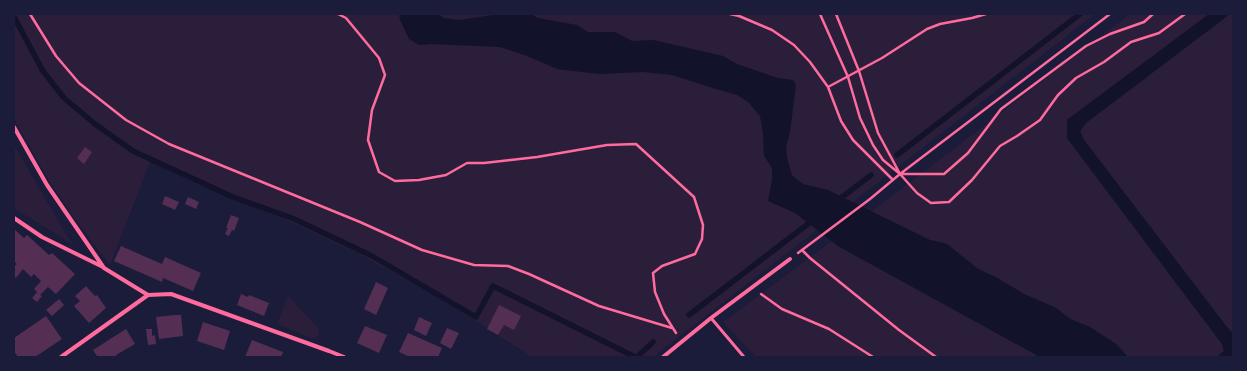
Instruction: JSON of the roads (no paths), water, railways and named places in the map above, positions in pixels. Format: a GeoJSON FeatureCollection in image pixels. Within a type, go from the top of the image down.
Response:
{"type":"FeatureCollection","features":[{"type":"Feature","properties":{"kind":"street"},"geometry":{"type":"LineString","coordinates":[[14,127],[47,186],[104,268]]}},
{"type":"Feature","properties":{"kind":"street"},"geometry":{"type":"LineString","coordinates":[[14,218],[42,237],[104,268],[148,295]]}},
{"type":"Feature","properties":{"kind":"street"},"geometry":{"type":"LineString","coordinates":[[663,357],[681,341],[790,259]]}},
{"type":"Feature","properties":{"kind":"street"},"geometry":{"type":"LineString","coordinates":[[61,357],[148,295],[171,294],[344,357]]}},
{"type":"Feature","properties":{"kind":"lane"},"geometry":{"type":"LineString","coordinates":[[711,318],[744,357]]}},
{"type":"Feature","properties":{"kind":"waterway"},"geometry":{"type":"LineString","coordinates":[[897,155],[1080,14]]}},
{"type":"Feature","properties":{"kind":"waterway"},"geometry":{"type":"LineString","coordinates":[[14,17],[43,71],[64,98],[95,124],[133,151],[233,197],[292,218],[372,256],[476,317],[493,286],[635,357]]}},
{"type":"Feature","properties":{"kind":"waterway"},"geometry":{"type":"LineString","coordinates":[[837,201],[871,175]]}},
{"type":"Feature","properties":{"kind":"waterway"},"geometry":{"type":"LineString","coordinates":[[689,315],[813,220]]}},
{"type":"Feature","properties":{"kind":"waterway"},"geometry":{"type":"LineString","coordinates":[[637,357],[653,342]]}}]}
